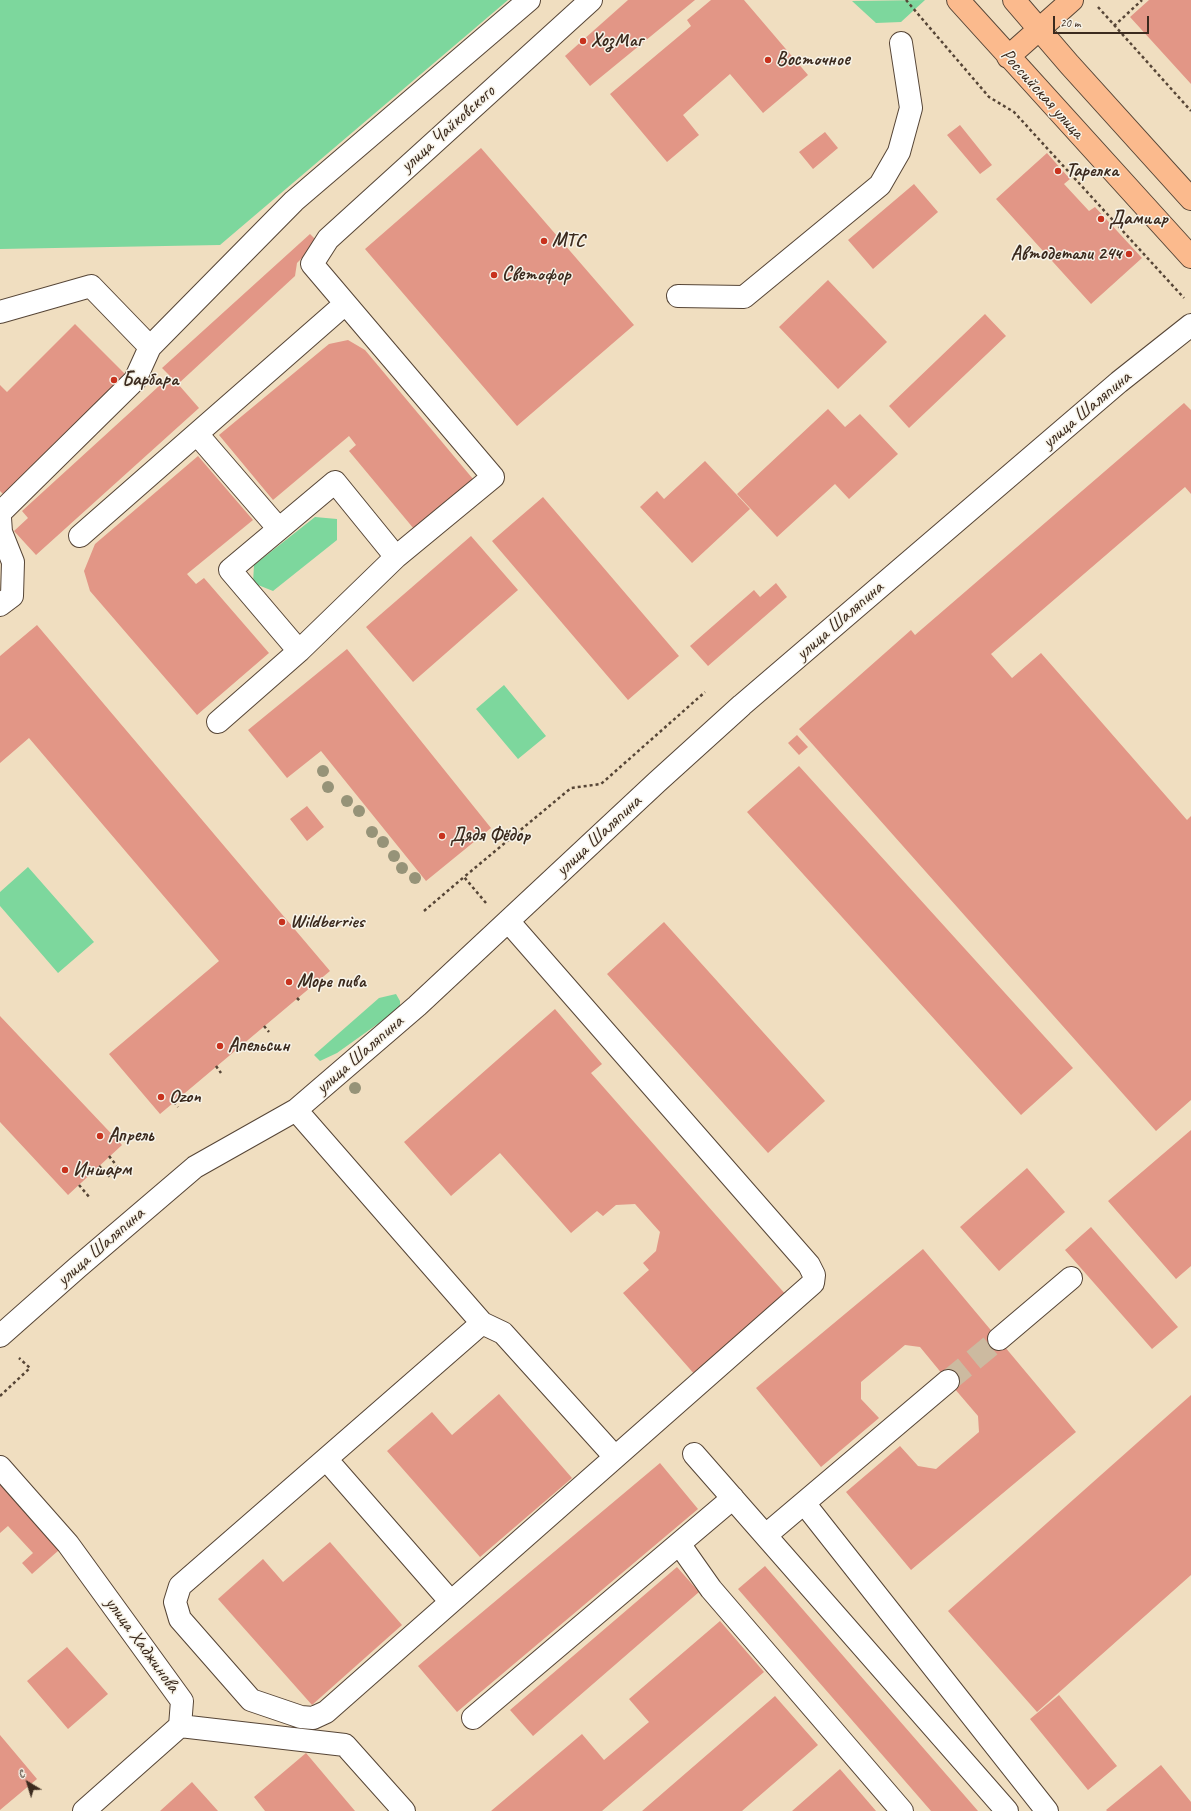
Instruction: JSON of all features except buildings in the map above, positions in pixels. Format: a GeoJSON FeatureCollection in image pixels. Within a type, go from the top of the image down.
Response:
{"type":"FeatureCollection","features":[{"type":"Feature","properties":{"kind":"main road","name":"Российская улица"},"geometry":{"type":"LineString","coordinates":[[958,0],[1008,57],[1191,257]]}},
{"type":"Feature","properties":{"kind":"main road","name":"Российская улица"},"geometry":{"type":"LineString","coordinates":[[1014,0],[1069,64],[1191,199]]}},
{"type":"Feature","properties":{"kind":"main road"},"geometry":{"type":"LineString","coordinates":[[1008,57],[1072,0]]}},
{"type":"Feature","properties":{"kind":"street"},"geometry":{"type":"LineString","coordinates":[[0,513],[135,380],[150,347],[294,201],[528,0]]}},
{"type":"Feature","properties":{"kind":"street","name":"улица Чайковского"},"geometry":{"type":"LineString","coordinates":[[345,304],[312,264],[328,239],[591,0]]}},
{"type":"Feature","properties":{"kind":"street"},"geometry":{"type":"LineString","coordinates":[[678,296],[744,297],[880,185],[899,152],[910,108],[901,43]]}},
{"type":"Feature","properties":{"kind":"street"},"geometry":{"type":"LineString","coordinates":[[0,312],[91,286],[150,347]]}},
{"type":"Feature","properties":{"kind":"street"},"geometry":{"type":"LineString","coordinates":[[80,536],[345,304],[493,477],[396,557],[298,651],[218,722]]}},
{"type":"Feature","properties":{"kind":"street","name":"улица Шаляпина"},"geometry":{"type":"LineString","coordinates":[[0,1336],[195,1167],[296,1110],[416,1006],[656,782],[742,705],[1119,382],[1191,325]]}},
{"type":"Feature","properties":{"kind":"street"},"geometry":{"type":"LineString","coordinates":[[198,434],[278,529]]}},
{"type":"Feature","properties":{"kind":"street"},"geometry":{"type":"LineString","coordinates":[[298,651],[230,570],[335,482],[396,557]]}},
{"type":"Feature","properties":{"kind":"street"},"geometry":{"type":"LineString","coordinates":[[0,518],[1,532],[13,562],[6,600]]}},
{"type":"Feature","properties":{"kind":"street"},"geometry":{"type":"LineString","coordinates":[[482,1323],[180,1586],[175,1602],[180,1619],[251,1700],[301,1717],[313,1718],[326,1712],[813,1283],[814,1275],[809,1265],[508,921]]}},
{"type":"Feature","properties":{"kind":"street"},"geometry":{"type":"LineString","coordinates":[[296,1110],[482,1323],[503,1333],[615,1457]]}},
{"type":"Feature","properties":{"kind":"street"},"geometry":{"type":"LineString","coordinates":[[999,1338],[1071,1278]]}},
{"type":"Feature","properties":{"kind":"street"},"geometry":{"type":"LineString","coordinates":[[766,1536],[948,1381]]}},
{"type":"Feature","properties":{"kind":"street"},"geometry":{"type":"LineString","coordinates":[[694,1454],[1007,1811]]}},
{"type":"Feature","properties":{"kind":"street"},"geometry":{"type":"LineString","coordinates":[[326,1458],[451,1602]]}},
{"type":"Feature","properties":{"kind":"street","name":"улица Хаджинова"},"geometry":{"type":"LineString","coordinates":[[0,1467],[68,1544],[182,1701],[180,1726]]}},
{"type":"Feature","properties":{"kind":"street"},"geometry":{"type":"LineString","coordinates":[[472,1718],[680,1545],[733,1498]]}},
{"type":"Feature","properties":{"kind":"street"},"geometry":{"type":"LineString","coordinates":[[804,1503],[1047,1811]]}},
{"type":"Feature","properties":{"kind":"street"},"geometry":{"type":"LineString","coordinates":[[680,1545],[711,1589],[902,1811]]}},
{"type":"Feature","properties":{"kind":"street"},"geometry":{"type":"LineString","coordinates":[[84,1811],[180,1726],[345,1745],[404,1811]]}},
{"type":"Feature","properties":{"kind":"path"},"geometry":{"type":"LineString","coordinates":[[906,0],[989,97],[1014,112],[1186,300]]}},
{"type":"Feature","properties":{"kind":"path"},"geometry":{"type":"LineString","coordinates":[[1114,26],[1142,0]]}},
{"type":"Feature","properties":{"kind":"path"},"geometry":{"type":"LineString","coordinates":[[1096,5],[1191,111]]}},
{"type":"Feature","properties":{"kind":"path"},"geometry":{"type":"LineString","coordinates":[[424,911],[571,788],[601,784],[705,692]]}},
{"type":"Feature","properties":{"kind":"path"},"geometry":{"type":"LineString","coordinates":[[464,878],[480,898],[508,921]]}},
{"type":"Feature","properties":{"kind":"path"},"geometry":{"type":"LineString","coordinates":[[297,998],[301,1002]]}},
{"type":"Feature","properties":{"kind":"path"},"geometry":{"type":"LineString","coordinates":[[264,1026],[269,1032]]}},
{"type":"Feature","properties":{"kind":"path"},"geometry":{"type":"LineString","coordinates":[[216,1066],[221,1073]]}},
{"type":"Feature","properties":{"kind":"path"},"geometry":{"type":"LineString","coordinates":[[174,1102],[178,1107]]}},
{"type":"Feature","properties":{"kind":"path"},"geometry":{"type":"LineString","coordinates":[[109,1156],[120,1170]]}},
{"type":"Feature","properties":{"kind":"path"},"geometry":{"type":"LineString","coordinates":[[99,1166],[111,1178]]}},
{"type":"Feature","properties":{"kind":"path"},"geometry":{"type":"LineString","coordinates":[[79,1185],[90,1198]]}},
{"type":"Feature","properties":{"kind":"path"},"geometry":{"type":"LineString","coordinates":[[0,1396],[30,1368],[16,1354]]}},
{"type":"Feature","properties":{"kind":"green space"},"geometry":{"type":"Polygon","coordinates":[[[0,0],[508,0],[220,245],[0,249],[0,0]]]}},
{"type":"Feature","properties":{"kind":"green space"},"geometry":{"type":"Polygon","coordinates":[[[925,0],[901,22],[876,23],[852,1],[925,0]]]}},
{"type":"Feature","properties":{"kind":"green space"},"geometry":{"type":"Polygon","coordinates":[[[315,517],[337,519],[337,540],[273,591],[253,583],[254,565],[315,517]]]}},
{"type":"Feature","properties":{"kind":"green space"},"geometry":{"type":"Polygon","coordinates":[[[504,685],[546,736],[518,759],[476,709],[504,685]]]}},
{"type":"Feature","properties":{"kind":"green space"},"geometry":{"type":"Polygon","coordinates":[[[28,867],[94,942],[58,973],[0,906],[0,892],[28,867]]]}},
{"type":"Feature","properties":{"kind":"green space"},"geometry":{"type":"Polygon","coordinates":[[[396,994],[400,1001],[400,1008],[337,1053],[320,1061],[314,1055],[379,998],[396,994]]]}},
{"type":"Feature","properties":{"kind":"tunnel"},"geometry":{"type":"LineString","coordinates":[[948,1381],[999,1339]]}},
{"type":"Feature","properties":{"kind":"place","name":"ХозМаг"},"geometry":{"type":"Point","coordinates":[583,41]}},
{"type":"Feature","properties":{"kind":"place","name":"Восточное"},"geometry":{"type":"Point","coordinates":[768,60]}},
{"type":"Feature","properties":{"kind":"place","name":"Тарелка"},"geometry":{"type":"Point","coordinates":[1058,171]}},
{"type":"Feature","properties":{"kind":"place","name":"Дамиар"},"geometry":{"type":"Point","coordinates":[1101,219]}},
{"type":"Feature","properties":{"kind":"place","name":"МТС"},"geometry":{"type":"Point","coordinates":[544,241]}},
{"type":"Feature","properties":{"kind":"place","name":"Автодетали 24ч"},"geometry":{"type":"Point","coordinates":[1129,254]}},
{"type":"Feature","properties":{"kind":"place","name":"Светофор"},"geometry":{"type":"Point","coordinates":[494,275]}},
{"type":"Feature","properties":{"kind":"place","name":"Барбара"},"geometry":{"type":"Point","coordinates":[114,380]}},
{"type":"Feature","properties":{"kind":"place","name":"Дядя Фёдор"},"geometry":{"type":"Point","coordinates":[442,836]}},
{"type":"Feature","properties":{"kind":"place","name":"Wildberries"},"geometry":{"type":"Point","coordinates":[282,922]}},
{"type":"Feature","properties":{"kind":"place","name":"Море пива"},"geometry":{"type":"Point","coordinates":[289,982]}},
{"type":"Feature","properties":{"kind":"place","name":"Апельсин"},"geometry":{"type":"Point","coordinates":[220,1046]}},
{"type":"Feature","properties":{"kind":"place","name":"Ozon"},"geometry":{"type":"Point","coordinates":[161,1097]}},
{"type":"Feature","properties":{"kind":"place","name":"Апрель"},"geometry":{"type":"Point","coordinates":[100,1136]}},
{"type":"Feature","properties":{"kind":"place","name":"Иншарм"},"geometry":{"type":"Point","coordinates":[65,1170]}}]}
